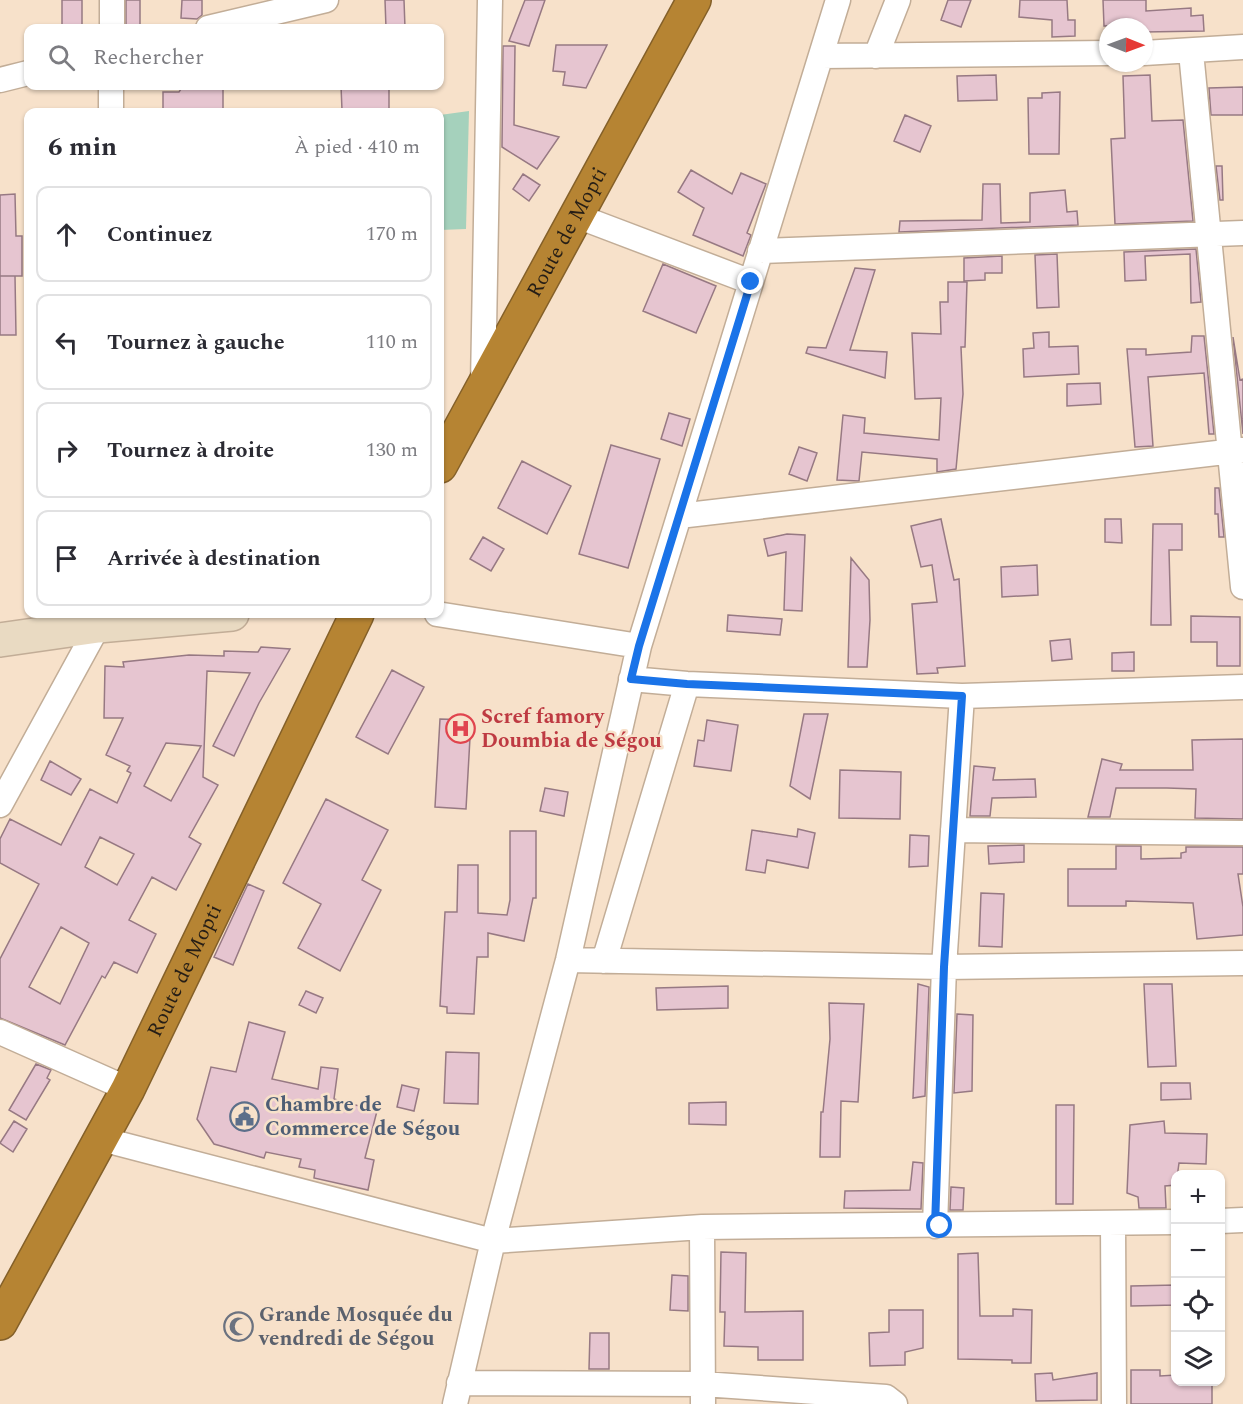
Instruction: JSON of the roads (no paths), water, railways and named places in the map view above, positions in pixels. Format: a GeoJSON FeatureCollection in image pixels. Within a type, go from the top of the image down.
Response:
{"type":"FeatureCollection","features":[{"type":"Feature","properties":{"kind":"highway","name":"Route de Mopti"},"geometry":{"type":"LineString","coordinates":[[444,459],[694,0]]}},
{"type":"Feature","properties":{"kind":"highway","name":"Route de Mopti"},"geometry":{"type":"LineString","coordinates":[[0,1323],[128,1089],[355,618]]}},
{"type":"Feature","properties":{"kind":"street"},"geometry":{"type":"LineString","coordinates":[[112,0],[112,24]]}},
{"type":"Feature","properties":{"kind":"street"},"geometry":{"type":"LineString","coordinates":[[483,390],[490,0]]}},
{"type":"Feature","properties":{"kind":"street"},"geometry":{"type":"LineString","coordinates":[[876,56],[898,0]]}},
{"type":"Feature","properties":{"kind":"street"},"geometry":{"type":"LineString","coordinates":[[224,24],[313,2]]}},
{"type":"Feature","properties":{"kind":"street"},"geometry":{"type":"LineString","coordinates":[[832,2],[821,56],[639,646],[568,960],[493,1241],[457,1394],[886,1397],[896,1404]]}},
{"type":"Feature","properties":{"kind":"street"},"geometry":{"type":"LineString","coordinates":[[1153,53],[1243,48]]}},
{"type":"Feature","properties":{"kind":"street"},"geometry":{"type":"LineString","coordinates":[[1191,52],[1208,234],[1236,451],[1243,587]]}},
{"type":"Feature","properties":{"kind":"street"},"geometry":{"type":"LineString","coordinates":[[821,56],[1099,53]]}},
{"type":"Feature","properties":{"kind":"street"},"geometry":{"type":"LineString","coordinates":[[0,80],[24,74]]}},
{"type":"Feature","properties":{"kind":"street"},"geometry":{"type":"LineString","coordinates":[[111,90],[111,108]]}},
{"type":"Feature","properties":{"kind":"street"},"geometry":{"type":"LineString","coordinates":[[577,216],[751,282]]}},
{"type":"Feature","properties":{"kind":"street"},"geometry":{"type":"LineString","coordinates":[[760,251],[1243,233]]}},
{"type":"Feature","properties":{"kind":"street"},"geometry":{"type":"LineString","coordinates":[[679,516],[1236,451]]}},
{"type":"Feature","properties":{"kind":"street"},"geometry":{"type":"LineString","coordinates":[[444,615],[639,646]]}},
{"type":"Feature","properties":{"kind":"street"},"geometry":{"type":"LineString","coordinates":[[0,640],[98,620],[143,618]]}},
{"type":"Feature","properties":{"kind":"street"},"geometry":{"type":"LineString","coordinates":[[0,805],[98,620]]}},
{"type":"Feature","properties":{"kind":"street"},"geometry":{"type":"LineString","coordinates":[[631,679],[687,684],[962,696],[1243,687]]}},
{"type":"Feature","properties":{"kind":"street"},"geometry":{"type":"LineString","coordinates":[[604,961],[687,684]]}},
{"type":"Feature","properties":{"kind":"street"},"geometry":{"type":"LineString","coordinates":[[935,1226],[944,967],[962,696]]}},
{"type":"Feature","properties":{"kind":"street"},"geometry":{"type":"LineString","coordinates":[[953,830],[1243,832]]}},
{"type":"Feature","properties":{"kind":"street"},"geometry":{"type":"LineString","coordinates":[[568,960],[944,967],[1243,963]]}},
{"type":"Feature","properties":{"kind":"street"},"geometry":{"type":"LineString","coordinates":[[0,1032],[128,1089]]}},
{"type":"Feature","properties":{"kind":"street"},"geometry":{"type":"LineString","coordinates":[[100,1139],[493,1241],[702,1227],[1171,1222]]}},
{"type":"Feature","properties":{"kind":"street"},"geometry":{"type":"LineString","coordinates":[[1225,1221],[1243,1220]]}},
{"type":"Feature","properties":{"kind":"street"},"geometry":{"type":"LineString","coordinates":[[1113,1224],[1114,1404]]}},
{"type":"Feature","properties":{"kind":"street"},"geometry":{"type":"LineString","coordinates":[[702,1227],[703,1394]]}},
{"type":"Feature","properties":{"kind":"place","name":"Scref famory Doumbia de Ségou"},"geometry":{"type":"Point","coordinates":[460,729]}},
{"type":"Feature","properties":{"kind":"place","name":"Chambre de Commerce de Ségou"},"geometry":{"type":"Point","coordinates":[244,1117]}},
{"type":"Feature","properties":{"kind":"place","name":"Grande Mosquée du vendredi de Ségou"},"geometry":{"type":"Point","coordinates":[238,1327]}}]}
